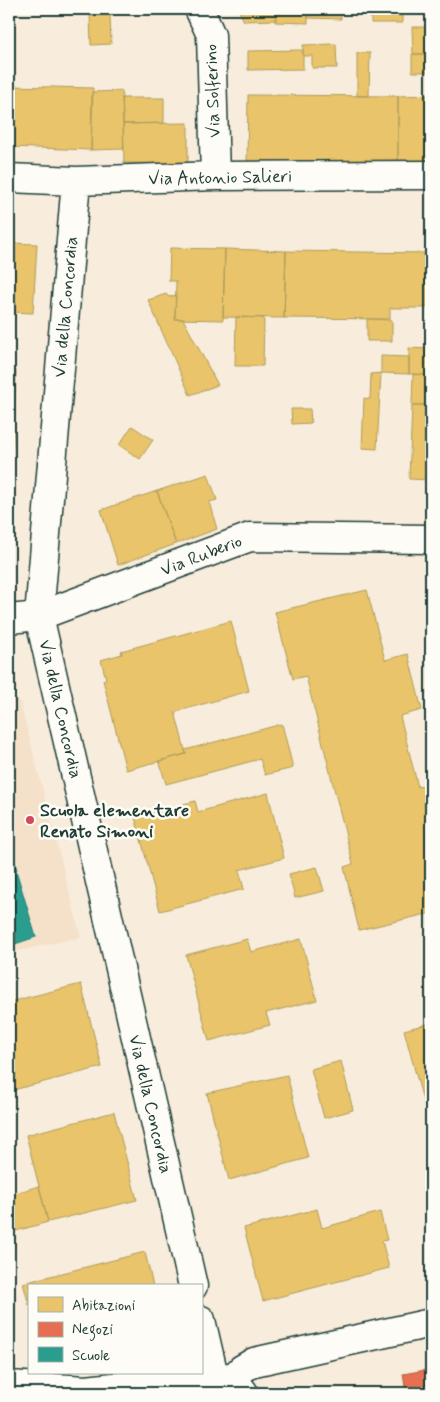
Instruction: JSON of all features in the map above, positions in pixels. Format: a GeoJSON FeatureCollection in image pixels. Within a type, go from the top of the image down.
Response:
{"type":"FeatureCollection","features":[{"type":"Feature","properties":{"kind":"street","name":"Via Solferino"},"geometry":{"type":"LineString","coordinates":[[199,9],[211,35],[215,176]]}},
{"type":"Feature","properties":{"kind":"street","name":"Via Antonio Salieri"},"geometry":{"type":"LineString","coordinates":[[9,178],[76,181],[215,176],[431,175]]}},
{"type":"Feature","properties":{"kind":"street","name":"Via della Concordia"},"geometry":{"type":"LineString","coordinates":[[76,181],[40,616],[193,1284]]}},
{"type":"Feature","properties":{"kind":"street","name":"Via Ruberio"},"geometry":{"type":"LineString","coordinates":[[9,619],[40,616],[250,537],[431,539]]}},
{"type":"Feature","properties":{"kind":"street"},"geometry":{"type":"LineString","coordinates":[[202,1322],[227,1385]]}},
{"type":"Feature","properties":{"kind":"street"},"geometry":{"type":"LineString","coordinates":[[9,1385],[86,1390],[227,1385],[242,1369],[254,1362],[431,1323]]}},
{"type":"Feature","properties":{"kind":"shaded area","name":"Scuola elementare Renato Simoni"},"geometry":{"type":"Polygon","coordinates":[[[9,693],[20,702],[81,937],[9,953],[9,693]]]}},
{"type":"Feature","properties":{"kind":"building: Abitazioni"},"geometry":{"type":"Polygon","coordinates":[[[238,9],[276,9],[276,20],[244,21],[238,9]]]}},
{"type":"Feature","properties":{"kind":"building: Abitazioni"},"geometry":{"type":"Polygon","coordinates":[[[276,9],[308,9],[308,23],[275,22],[276,9]]]}},
{"type":"Feature","properties":{"kind":"building: Abitazioni"},"geometry":{"type":"Polygon","coordinates":[[[308,9],[341,9],[341,19],[308,18],[308,9]]]}},
{"type":"Feature","properties":{"kind":"building: Abitazioni"},"geometry":{"type":"Polygon","coordinates":[[[371,9],[431,10],[402,10],[402,23],[371,23],[371,9]]]}},
{"type":"Feature","properties":{"kind":"building: Abitazioni"},"geometry":{"type":"Polygon","coordinates":[[[110,14],[111,44],[91,45],[90,15],[110,14]]]}},
{"type":"Feature","properties":{"kind":"building: Abitazioni"},"geometry":{"type":"Polygon","coordinates":[[[412,27],[431,27],[431,54],[413,54],[412,27]]]}},
{"type":"Feature","properties":{"kind":"building: Abitazioni"},"geometry":{"type":"Polygon","coordinates":[[[336,44],[337,68],[312,68],[312,56],[303,56],[303,45],[336,44]]]}},
{"type":"Feature","properties":{"kind":"building: Abitazioni"},"geometry":{"type":"Polygon","coordinates":[[[303,50],[303,69],[248,70],[248,51],[303,50]]]}},
{"type":"Feature","properties":{"kind":"building: Abitazioni"},"geometry":{"type":"Polygon","coordinates":[[[357,53],[370,53],[369,96],[357,96],[357,53]]]}},
{"type":"Feature","properties":{"kind":"building: Abitazioni"},"geometry":{"type":"Polygon","coordinates":[[[412,54],[431,54],[431,72],[412,72],[412,54]]]}},
{"type":"Feature","properties":{"kind":"building: Abitazioni"},"geometry":{"type":"Polygon","coordinates":[[[9,86],[93,88],[91,150],[9,147],[9,86]]]}},
{"type":"Feature","properties":{"kind":"building: Abitazioni"},"geometry":{"type":"Polygon","coordinates":[[[122,91],[124,149],[91,150],[92,92],[122,91]]]}},
{"type":"Feature","properties":{"kind":"building: Abitazioni"},"geometry":{"type":"Polygon","coordinates":[[[248,95],[398,96],[398,164],[247,164],[248,95]]]}},
{"type":"Feature","properties":{"kind":"building: Abitazioni"},"geometry":{"type":"Polygon","coordinates":[[[428,95],[431,95],[431,164],[429,164],[428,95]]]}},
{"type":"Feature","properties":{"kind":"building: Abitazioni"},"geometry":{"type":"Polygon","coordinates":[[[428,95],[429,164],[398,164],[398,96],[428,95]]]}},
{"type":"Feature","properties":{"kind":"building: Abitazioni"},"geometry":{"type":"Polygon","coordinates":[[[122,98],[164,98],[164,123],[123,124],[122,98]]]}},
{"type":"Feature","properties":{"kind":"building: Abitazioni"},"geometry":{"type":"Polygon","coordinates":[[[188,123],[188,164],[124,163],[123,124],[188,123]]]}},
{"type":"Feature","properties":{"kind":"building: Abitazioni"},"geometry":{"type":"Polygon","coordinates":[[[9,243],[37,244],[33,313],[9,312],[9,243]]]}},
{"type":"Feature","properties":{"kind":"building: Abitazioni"},"geometry":{"type":"Polygon","coordinates":[[[170,248],[225,249],[223,320],[175,319],[176,281],[169,281],[170,248]]]}},
{"type":"Feature","properties":{"kind":"building: Abitazioni"},"geometry":{"type":"Polygon","coordinates":[[[225,249],[286,251],[284,318],[223,317],[225,249]]]}},
{"type":"Feature","properties":{"kind":"building: Abitazioni"},"geometry":{"type":"Polygon","coordinates":[[[286,251],[431,253],[431,321],[429,321],[429,308],[390,308],[390,319],[284,318],[286,251]]]}},
{"type":"Feature","properties":{"kind":"building: Abitazioni"},"geometry":{"type":"Polygon","coordinates":[[[166,294],[169,297],[176,295],[175,319],[183,319],[218,385],[190,395],[148,300],[166,294]]]}},
{"type":"Feature","properties":{"kind":"building: Abitazioni"},"geometry":{"type":"Polygon","coordinates":[[[236,317],[264,318],[263,366],[235,366],[236,317]]]}},
{"type":"Feature","properties":{"kind":"building: Abitazioni"},"geometry":{"type":"Polygon","coordinates":[[[367,319],[392,320],[392,341],[367,341],[367,319]]]}},
{"type":"Feature","properties":{"kind":"building: Abitazioni"},"geometry":{"type":"Polygon","coordinates":[[[409,348],[431,349],[431,375],[409,374],[409,348]]]}},
{"type":"Feature","properties":{"kind":"building: Abitazioni"},"geometry":{"type":"Polygon","coordinates":[[[381,356],[409,357],[409,374],[381,373],[381,356]]]}},
{"type":"Feature","properties":{"kind":"building: Abitazioni"},"geometry":{"type":"Polygon","coordinates":[[[9,370],[16,371],[12,458],[9,457],[9,370]]]}},
{"type":"Feature","properties":{"kind":"building: Abitazioni"},"geometry":{"type":"Polygon","coordinates":[[[381,373],[377,449],[362,448],[364,398],[370,399],[371,374],[381,373]]]}},
{"type":"Feature","properties":{"kind":"building: Abitazioni"},"geometry":{"type":"Polygon","coordinates":[[[413,374],[431,375],[431,405],[412,405],[413,374]]]}},
{"type":"Feature","properties":{"kind":"building: Abitazioni"},"geometry":{"type":"Polygon","coordinates":[[[412,405],[431,405],[431,480],[409,479],[412,405]]]}},
{"type":"Feature","properties":{"kind":"building: Abitazioni"},"geometry":{"type":"Polygon","coordinates":[[[291,409],[310,409],[311,423],[292,424],[291,409]]]}},
{"type":"Feature","properties":{"kind":"building: Abitazioni"},"geometry":{"type":"Polygon","coordinates":[[[132,426],[153,440],[140,459],[119,445],[132,426]]]}},
{"type":"Feature","properties":{"kind":"building: Abitazioni"},"geometry":{"type":"Polygon","coordinates":[[[208,474],[217,500],[209,502],[217,529],[176,544],[157,491],[208,474]]]}},
{"type":"Feature","properties":{"kind":"building: Abitazioni"},"geometry":{"type":"Polygon","coordinates":[[[157,491],[176,544],[118,565],[101,510],[157,491]]]}},
{"type":"Feature","properties":{"kind":"building: Abitazioni"},"geometry":{"type":"Polygon","coordinates":[[[367,590],[385,660],[408,654],[422,710],[400,716],[418,787],[431,784],[431,913],[359,930],[344,867],[353,864],[306,676],[293,679],[275,612],[367,590]]]}},
{"type":"Feature","properties":{"kind":"building: Abitazioni"},"geometry":{"type":"Polygon","coordinates":[[[231,621],[249,691],[175,712],[186,754],[126,770],[103,680],[106,679],[101,660],[122,654],[121,651],[231,621]]]}},
{"type":"Feature","properties":{"kind":"building: Abitazioni"},"geometry":{"type":"Polygon","coordinates":[[[282,724],[293,768],[265,775],[260,759],[166,784],[159,761],[186,754],[185,750],[282,724]]]}},
{"type":"Feature","properties":{"kind":"building: Abitazioni"},"geometry":{"type":"Polygon","coordinates":[[[268,793],[284,858],[239,870],[244,889],[160,911],[135,817],[195,801],[198,812],[268,793]]]}},
{"type":"Feature","properties":{"kind":"building: Abitazioni"},"geometry":{"type":"Polygon","coordinates":[[[317,867],[324,891],[295,898],[289,874],[317,867]]]}},
{"type":"Feature","properties":{"kind":"building: Abitazioni"},"geometry":{"type":"Polygon","coordinates":[[[247,939],[251,952],[301,939],[317,1000],[266,1013],[270,1025],[209,1041],[186,955],[247,939]]]}},
{"type":"Feature","properties":{"kind":"building: Abitazioni"},"geometry":{"type":"Polygon","coordinates":[[[81,984],[102,1067],[13,1090],[9,1072],[9,1002],[81,984]]]}},
{"type":"Feature","properties":{"kind":"building: Abitazioni"},"geometry":{"type":"Polygon","coordinates":[[[431,1023],[431,1118],[428,1119],[404,1030],[431,1023]]]}},
{"type":"Feature","properties":{"kind":"building: Abitazioni"},"geometry":{"type":"Polygon","coordinates":[[[341,1061],[353,1110],[324,1118],[311,1069],[341,1061]]]}},
{"type":"Feature","properties":{"kind":"building: Abitazioni"},"geometry":{"type":"Polygon","coordinates":[[[287,1075],[308,1158],[229,1180],[207,1093],[287,1075]]]}},
{"type":"Feature","properties":{"kind":"building: Abitazioni"},"geometry":{"type":"Polygon","coordinates":[[[114,1112],[137,1200],[48,1222],[26,1135],[114,1112]]]}},
{"type":"Feature","properties":{"kind":"building: Abitazioni"},"geometry":{"type":"Polygon","coordinates":[[[39,1186],[48,1222],[16,1231],[9,1208],[9,1195],[39,1186]]]}},
{"type":"Feature","properties":{"kind":"building: Abitazioni"},"geometry":{"type":"Polygon","coordinates":[[[317,1209],[322,1228],[380,1212],[387,1240],[382,1241],[389,1268],[263,1301],[244,1228],[317,1209]]]}},
{"type":"Feature","properties":{"kind":"building: Abitazioni"},"geometry":{"type":"Polygon","coordinates":[[[145,1252],[153,1284],[28,1284],[28,1301],[23,1283],[145,1252]]]}},
{"type":"Feature","properties":{"kind":"building: Negozi"},"geometry":{"type":"Polygon","coordinates":[[[431,1369],[431,1393],[406,1393],[403,1374],[431,1369]]]}},
{"type":"Feature","properties":{"kind":"building: Scuole"},"geometry":{"type":"Polygon","coordinates":[[[9,843],[17,870],[9,873],[9,843]]]}},
{"type":"Feature","properties":{"kind":"building: Scuole"},"geometry":{"type":"Polygon","coordinates":[[[16,870],[36,937],[9,946],[9,873],[16,870]]]}},
{"type":"Feature","properties":{"kind":"place","name":"Scuola elementare Renato Simoni"},"geometry":{"type":"Point","coordinates":[30,820]}}]}
